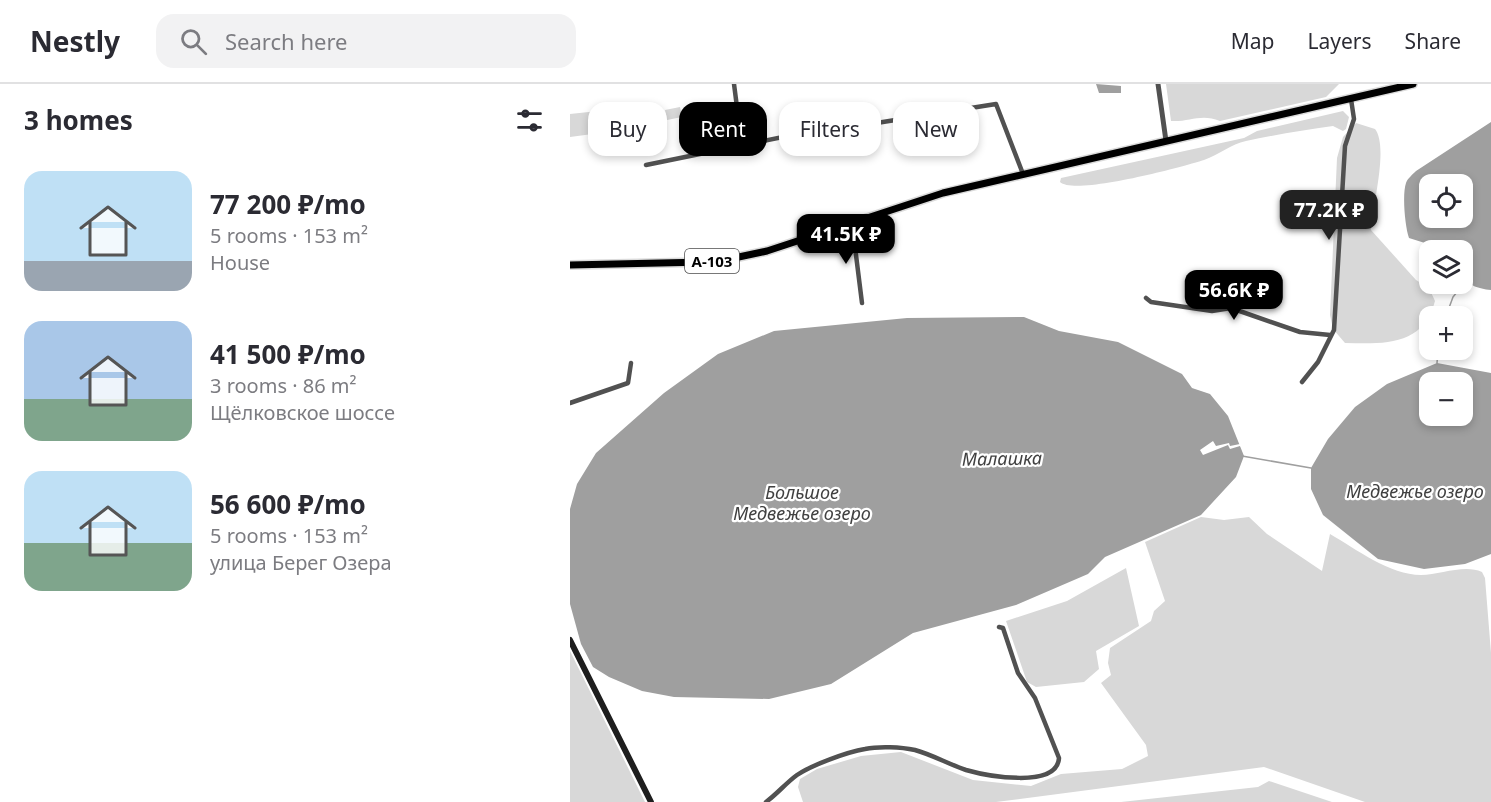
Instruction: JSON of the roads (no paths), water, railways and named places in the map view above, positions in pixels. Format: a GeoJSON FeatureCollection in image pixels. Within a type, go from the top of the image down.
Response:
{"type":"FeatureCollection","features":[{"type":"Feature","properties":{"kind":"main road","name":"А-103"},"geometry":{"type":"LineString","coordinates":[[570,264],[705,262],[734,258],[766,251],[943,193],[1413,84]]}},
{"type":"Feature","properties":{"kind":"main road"},"geometry":{"type":"LineString","coordinates":[[570,640],[651,802]]}},
{"type":"Feature","properties":{"kind":"street"},"geometry":{"type":"LineString","coordinates":[[734,84],[736,102]]}},
{"type":"Feature","properties":{"kind":"street"},"geometry":{"type":"LineString","coordinates":[[1158,84],[1166,141]]}},
{"type":"Feature","properties":{"kind":"street"},"geometry":{"type":"LineString","coordinates":[[1302,382],[1318,362],[1336,315],[1345,146],[1354,119],[1351,99]]}},
{"type":"Feature","properties":{"kind":"street"},"geometry":{"type":"LineString","coordinates":[[767,141],[837,126],[864,125],[996,105],[1023,174]]}},
{"type":"Feature","properties":{"kind":"street"},"geometry":{"type":"LineString","coordinates":[[646,165],[691,156]]}},
{"type":"Feature","properties":{"kind":"street"},"geometry":{"type":"LineString","coordinates":[[849,223],[855,247],[862,303]]}},
{"type":"Feature","properties":{"kind":"street"},"geometry":{"type":"LineString","coordinates":[[1146,298],[1151,302],[1200,310],[1232,308],[1300,332],[1330,335]]}},
{"type":"Feature","properties":{"kind":"street"},"geometry":{"type":"LineString","coordinates":[[570,403],[628,383],[631,363]]}},
{"type":"Feature","properties":{"kind":"street"},"geometry":{"type":"LineString","coordinates":[[766,802],[795,776],[808,769],[865,749],[912,749],[966,770],[987,774],[1028,778],[1054,772],[1059,766],[1059,758],[1035,698],[1018,673],[1003,628],[999,627]]}},
{"type":"Feature","properties":{"kind":"water"},"geometry":{"type":"Polygon","coordinates":[[[1096,84],[1121,86],[1121,93],[1099,93],[1096,84]]]}},
{"type":"Feature","properties":{"kind":"water"},"geometry":{"type":"Polygon","coordinates":[[[1491,122],[1491,290],[1473,285],[1473,240],[1419,241],[1409,238],[1404,211],[1404,195],[1408,180],[1416,171],[1491,122]]]}},
{"type":"Feature","properties":{"kind":"water","name":"Большое Медвежье озеро"},"geometry":{"type":"Polygon","coordinates":[[[1024,317],[1059,331],[1118,342],[1182,374],[1192,388],[1210,394],[1228,416],[1244,456],[1236,477],[1201,515],[1105,557],[1088,574],[1016,605],[913,633],[831,684],[769,699],[674,697],[642,691],[609,677],[593,667],[581,644],[570,604],[570,509],[577,484],[596,453],[664,393],[718,354],[774,331],[907,318],[1024,317]]]}},
{"type":"Feature","properties":{"kind":"water","name":"Медвежье озеро"},"geometry":{"type":"Polygon","coordinates":[[[1437,363],[1491,373],[1491,554],[1465,564],[1424,569],[1378,559],[1323,515],[1311,489],[1311,468],[1328,439],[1355,407],[1387,384],[1437,363]]]}},
{"type":"Feature","properties":{"kind":"waterway","name":"Малашка"},"geometry":{"type":"LineString","coordinates":[[1450,306],[1455,294]]}},
{"type":"Feature","properties":{"kind":"waterway","name":"Малашка"},"geometry":{"type":"LineString","coordinates":[[1242,456],[1311,468]]}}]}
